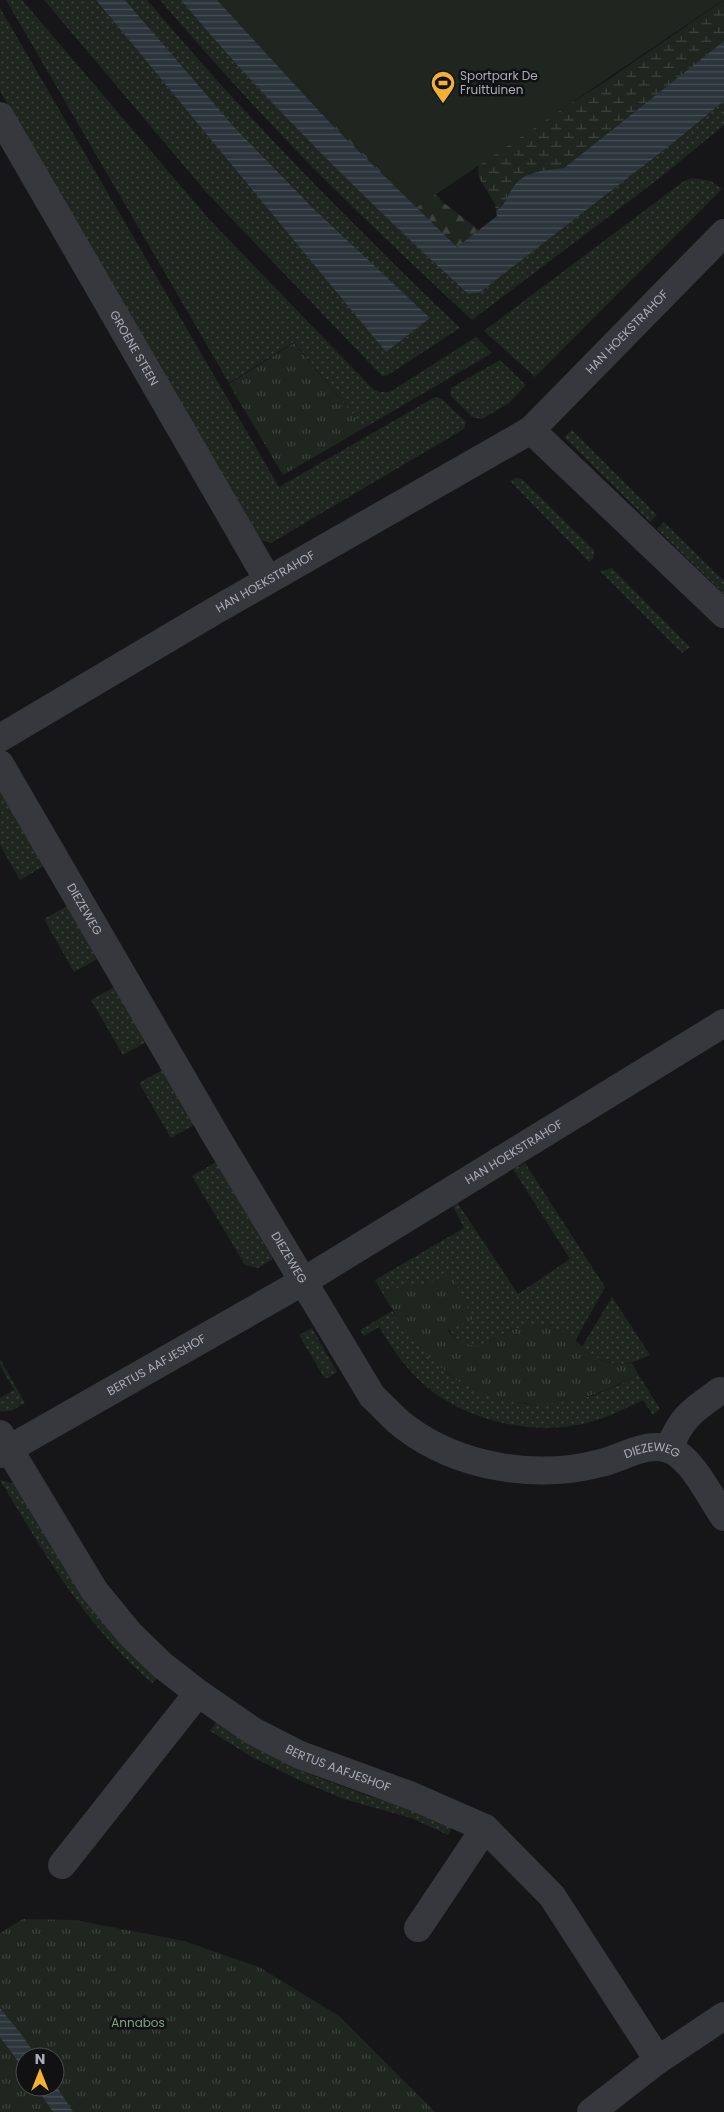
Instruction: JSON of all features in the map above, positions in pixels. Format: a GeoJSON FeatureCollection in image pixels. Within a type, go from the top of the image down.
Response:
{"type":"FeatureCollection","features":[{"type":"Feature","properties":{"kind":"street","name":"GROENE STEEN"},"geometry":{"type":"LineString","coordinates":[[0,116],[268,580]]}},
{"type":"Feature","properties":{"kind":"street","name":"HAN HOEKSTRAHOF"},"geometry":{"type":"LineString","coordinates":[[0,738],[268,580],[532,430],[724,233]]}},
{"type":"Feature","properties":{"kind":"street"},"geometry":{"type":"LineString","coordinates":[[532,430],[724,614]]}},
{"type":"Feature","properties":{"kind":"street","name":"DIEZEWEG"},"geometry":{"type":"LineString","coordinates":[[0,764],[216,1136],[372,1396],[405,1427],[442,1449],[492,1465],[518,1470],[549,1471],[577,1469],[603,1463],[647,1448],[658,1446],[669,1449],[680,1455],[689,1464],[724,1517]]}},
{"type":"Feature","properties":{"kind":"street","name":"HAN HOEKSTRAHOF"},"geometry":{"type":"LineString","coordinates":[[304,1281],[724,1023]]}},
{"type":"Feature","properties":{"kind":"street","name":"BERTUS AAFJESHOF"},"geometry":{"type":"LineString","coordinates":[[304,1281],[3,1445],[94,1590],[130,1634],[162,1665],[198,1693],[254,1731],[300,1755],[412,1796],[485,1828],[552,1896],[658,2060]]}},
{"type":"Feature","properties":{"kind":"street"},"geometry":{"type":"LineString","coordinates":[[669,1449],[676,1430],[691,1411],[720,1392]]}},
{"type":"Feature","properties":{"kind":"street"},"geometry":{"type":"LineString","coordinates":[[62,1865],[198,1693]]}},
{"type":"Feature","properties":{"kind":"street"},"geometry":{"type":"LineString","coordinates":[[418,1928],[485,1828]]}},
{"type":"Feature","properties":{"kind":"street"},"geometry":{"type":"LineString","coordinates":[[591,2112],[658,2060],[724,2016]]}},
{"type":"Feature","properties":{"kind":"green space"},"geometry":{"type":"Polygon","coordinates":[[[6,0],[22,0],[208,218],[373,389],[379,392],[390,392],[476,337],[492,353],[364,428],[294,342],[229,383],[6,0]]]}},
{"type":"Feature","properties":{"kind":"green space"},"geometry":{"type":"Polygon","coordinates":[[[44,0],[96,0],[386,351],[430,318],[313,208],[236,129],[125,0],[147,0],[299,168],[460,328],[388,375],[382,376],[207,193],[44,0]]]}},
{"type":"Feature","properties":{"kind":"green space"},"geometry":{"type":"Polygon","coordinates":[[[160,0],[181,0],[248,77],[319,152],[468,294],[479,293],[673,143],[724,101],[724,125],[661,177],[472,320],[307,162],[243,94],[160,0]]]}},
{"type":"Feature","properties":{"kind":"green space"},"geometry":{"type":"Polygon","coordinates":[[[217,0],[412,170],[444,203],[479,230],[457,247],[333,126],[217,0]]]}},
{"type":"Feature","properties":{"kind":"green space","name":"Sportpark De Fruittuinen"},"geometry":{"type":"Polygon","coordinates":[[[217,0],[723,0],[416,208],[217,0]]]}},
{"type":"Feature","properties":{"kind":"green space"},"geometry":{"type":"Polygon","coordinates":[[[724,0],[724,41],[564,168],[530,173],[505,204],[496,211],[495,204],[479,178],[478,169],[480,162],[513,139],[605,82],[724,0]]]}},
{"type":"Feature","properties":{"kind":"green space"},"geometry":{"type":"Polygon","coordinates":[[[0,8],[279,487],[435,397],[442,399],[466,422],[464,429],[271,543],[261,540],[0,91],[0,8]]]}},
{"type":"Feature","properties":{"kind":"green space"},"geometry":{"type":"Polygon","coordinates":[[[692,178],[711,181],[722,189],[535,377],[484,331],[684,181],[692,178]]]}},
{"type":"Feature","properties":{"kind":"green space"},"geometry":{"type":"Polygon","coordinates":[[[294,343],[364,428],[283,475],[229,384],[294,343]]]}},
{"type":"Feature","properties":{"kind":"green space"},"geometry":{"type":"Polygon","coordinates":[[[500,360],[526,385],[509,403],[482,419],[472,417],[450,395],[451,388],[500,360]]]}},
{"type":"Feature","properties":{"kind":"green space"},"geometry":{"type":"Polygon","coordinates":[[[572,430],[657,515],[650,522],[564,437],[572,430]]]}},
{"type":"Feature","properties":{"kind":"green space"},"geometry":{"type":"Polygon","coordinates":[[[516,478],[522,479],[594,550],[594,557],[589,562],[510,481],[516,478]]]}},
{"type":"Feature","properties":{"kind":"green space"},"geometry":{"type":"Polygon","coordinates":[[[664,522],[724,581],[724,594],[657,529],[664,522]]]}},
{"type":"Feature","properties":{"kind":"green space"},"geometry":{"type":"Polygon","coordinates":[[[612,568],[690,647],[682,653],[600,571],[612,568]]]}},
{"type":"Feature","properties":{"kind":"green space"},"geometry":{"type":"Polygon","coordinates":[[[0,792],[44,866],[20,880],[0,845],[0,792]]]}},
{"type":"Feature","properties":{"kind":"green space"},"geometry":{"type":"Polygon","coordinates":[[[67,906],[97,959],[74,972],[44,919],[67,906]]]}},
{"type":"Feature","properties":{"kind":"green space"},"geometry":{"type":"Polygon","coordinates":[[[114,987],[146,1042],[123,1055],[91,1000],[114,987]]]}},
{"type":"Feature","properties":{"kind":"green space"},"geometry":{"type":"Polygon","coordinates":[[[162,1070],[194,1125],[171,1138],[139,1083],[162,1070]]]}},
{"type":"Feature","properties":{"kind":"green space"},"geometry":{"type":"Polygon","coordinates":[[[216,1162],[273,1259],[258,1268],[245,1265],[192,1176],[216,1162]]]}},
{"type":"Feature","properties":{"kind":"green space"},"geometry":{"type":"Polygon","coordinates":[[[525,1163],[605,1287],[575,1341],[554,1329],[544,1326],[533,1326],[512,1330],[501,1335],[490,1341],[491,1346],[477,1347],[465,1344],[456,1337],[419,1286],[405,1285],[384,1296],[375,1280],[464,1228],[453,1206],[457,1202],[518,1294],[570,1259],[513,1169],[525,1163]]]}},
{"type":"Feature","properties":{"kind":"green space"},"geometry":{"type":"Polygon","coordinates":[[[451,1273],[473,1319],[447,1330],[467,1344],[479,1347],[491,1346],[490,1341],[518,1328],[534,1325],[549,1326],[570,1336],[596,1357],[606,1362],[618,1364],[632,1363],[638,1374],[615,1386],[591,1395],[541,1404],[516,1402],[492,1397],[468,1387],[446,1372],[419,1346],[384,1296],[407,1284],[422,1287],[451,1273]]]}},
{"type":"Feature","properties":{"kind":"green space"},"geometry":{"type":"Polygon","coordinates":[[[612,1297],[650,1355],[631,1362],[614,1364],[599,1359],[582,1347],[612,1297]]]}},
{"type":"Feature","properties":{"kind":"green space"},"geometry":{"type":"Polygon","coordinates":[[[392,1311],[415,1340],[445,1372],[463,1384],[506,1400],[525,1404],[593,1396],[621,1384],[638,1374],[660,1409],[653,1415],[643,1400],[597,1420],[577,1425],[555,1427],[512,1425],[470,1413],[433,1392],[417,1378],[403,1362],[379,1327],[364,1336],[360,1330],[392,1311]]]}},
{"type":"Feature","properties":{"kind":"green space"},"geometry":{"type":"Polygon","coordinates":[[[312,1328],[337,1372],[325,1379],[299,1335],[312,1328]]]}},
{"type":"Feature","properties":{"kind":"green space"},"geometry":{"type":"Polygon","coordinates":[[[0,1359],[25,1403],[11,1411],[0,1411],[0,1398],[14,1390],[0,1365],[0,1359]]]}},
{"type":"Feature","properties":{"kind":"green space"},"geometry":{"type":"Polygon","coordinates":[[[0,1480],[15,1484],[159,1677],[152,1683],[107,1638],[68,1588],[0,1480]]]}},
{"type":"Feature","properties":{"kind":"green space"},"geometry":{"type":"Polygon","coordinates":[[[216,1722],[309,1774],[453,1826],[448,1835],[411,1818],[344,1799],[301,1781],[252,1757],[210,1731],[216,1722]]]}},
{"type":"Feature","properties":{"kind":"green space","name":"Annabos"},"geometry":{"type":"Polygon","coordinates":[[[23,1919],[75,1920],[184,1941],[259,1967],[339,2016],[435,2112],[0,2112],[0,1933],[23,1919]]]}},
{"type":"Feature","properties":{"kind":"shaded area"},"geometry":{"type":"Polygon","coordinates":[[[96,0],[125,0],[236,129],[313,208],[430,318],[386,352],[96,0]]]}},
{"type":"Feature","properties":{"kind":"shaded area"},"geometry":{"type":"Polygon","coordinates":[[[181,0],[217,0],[333,126],[457,247],[497,216],[496,211],[522,178],[541,171],[564,168],[724,41],[724,101],[673,143],[479,293],[468,294],[319,152],[248,77],[181,0]]]}},
{"type":"Feature","properties":{"kind":"shaded area"},"geometry":{"type":"Polygon","coordinates":[[[0,2008],[30,2047],[15,2047],[15,2057],[0,2037],[0,2008]]]}},
{"type":"Feature","properties":{"kind":"shaded area"},"geometry":{"type":"Polygon","coordinates":[[[43,2097],[63,2097],[73,2112],[53,2112],[43,2097]]]}},
{"type":"Feature","properties":{"kind":"place","name":"Sportpark De Fruittuinen"},"geometry":{"type":"Point","coordinates":[443,104]}}]}
